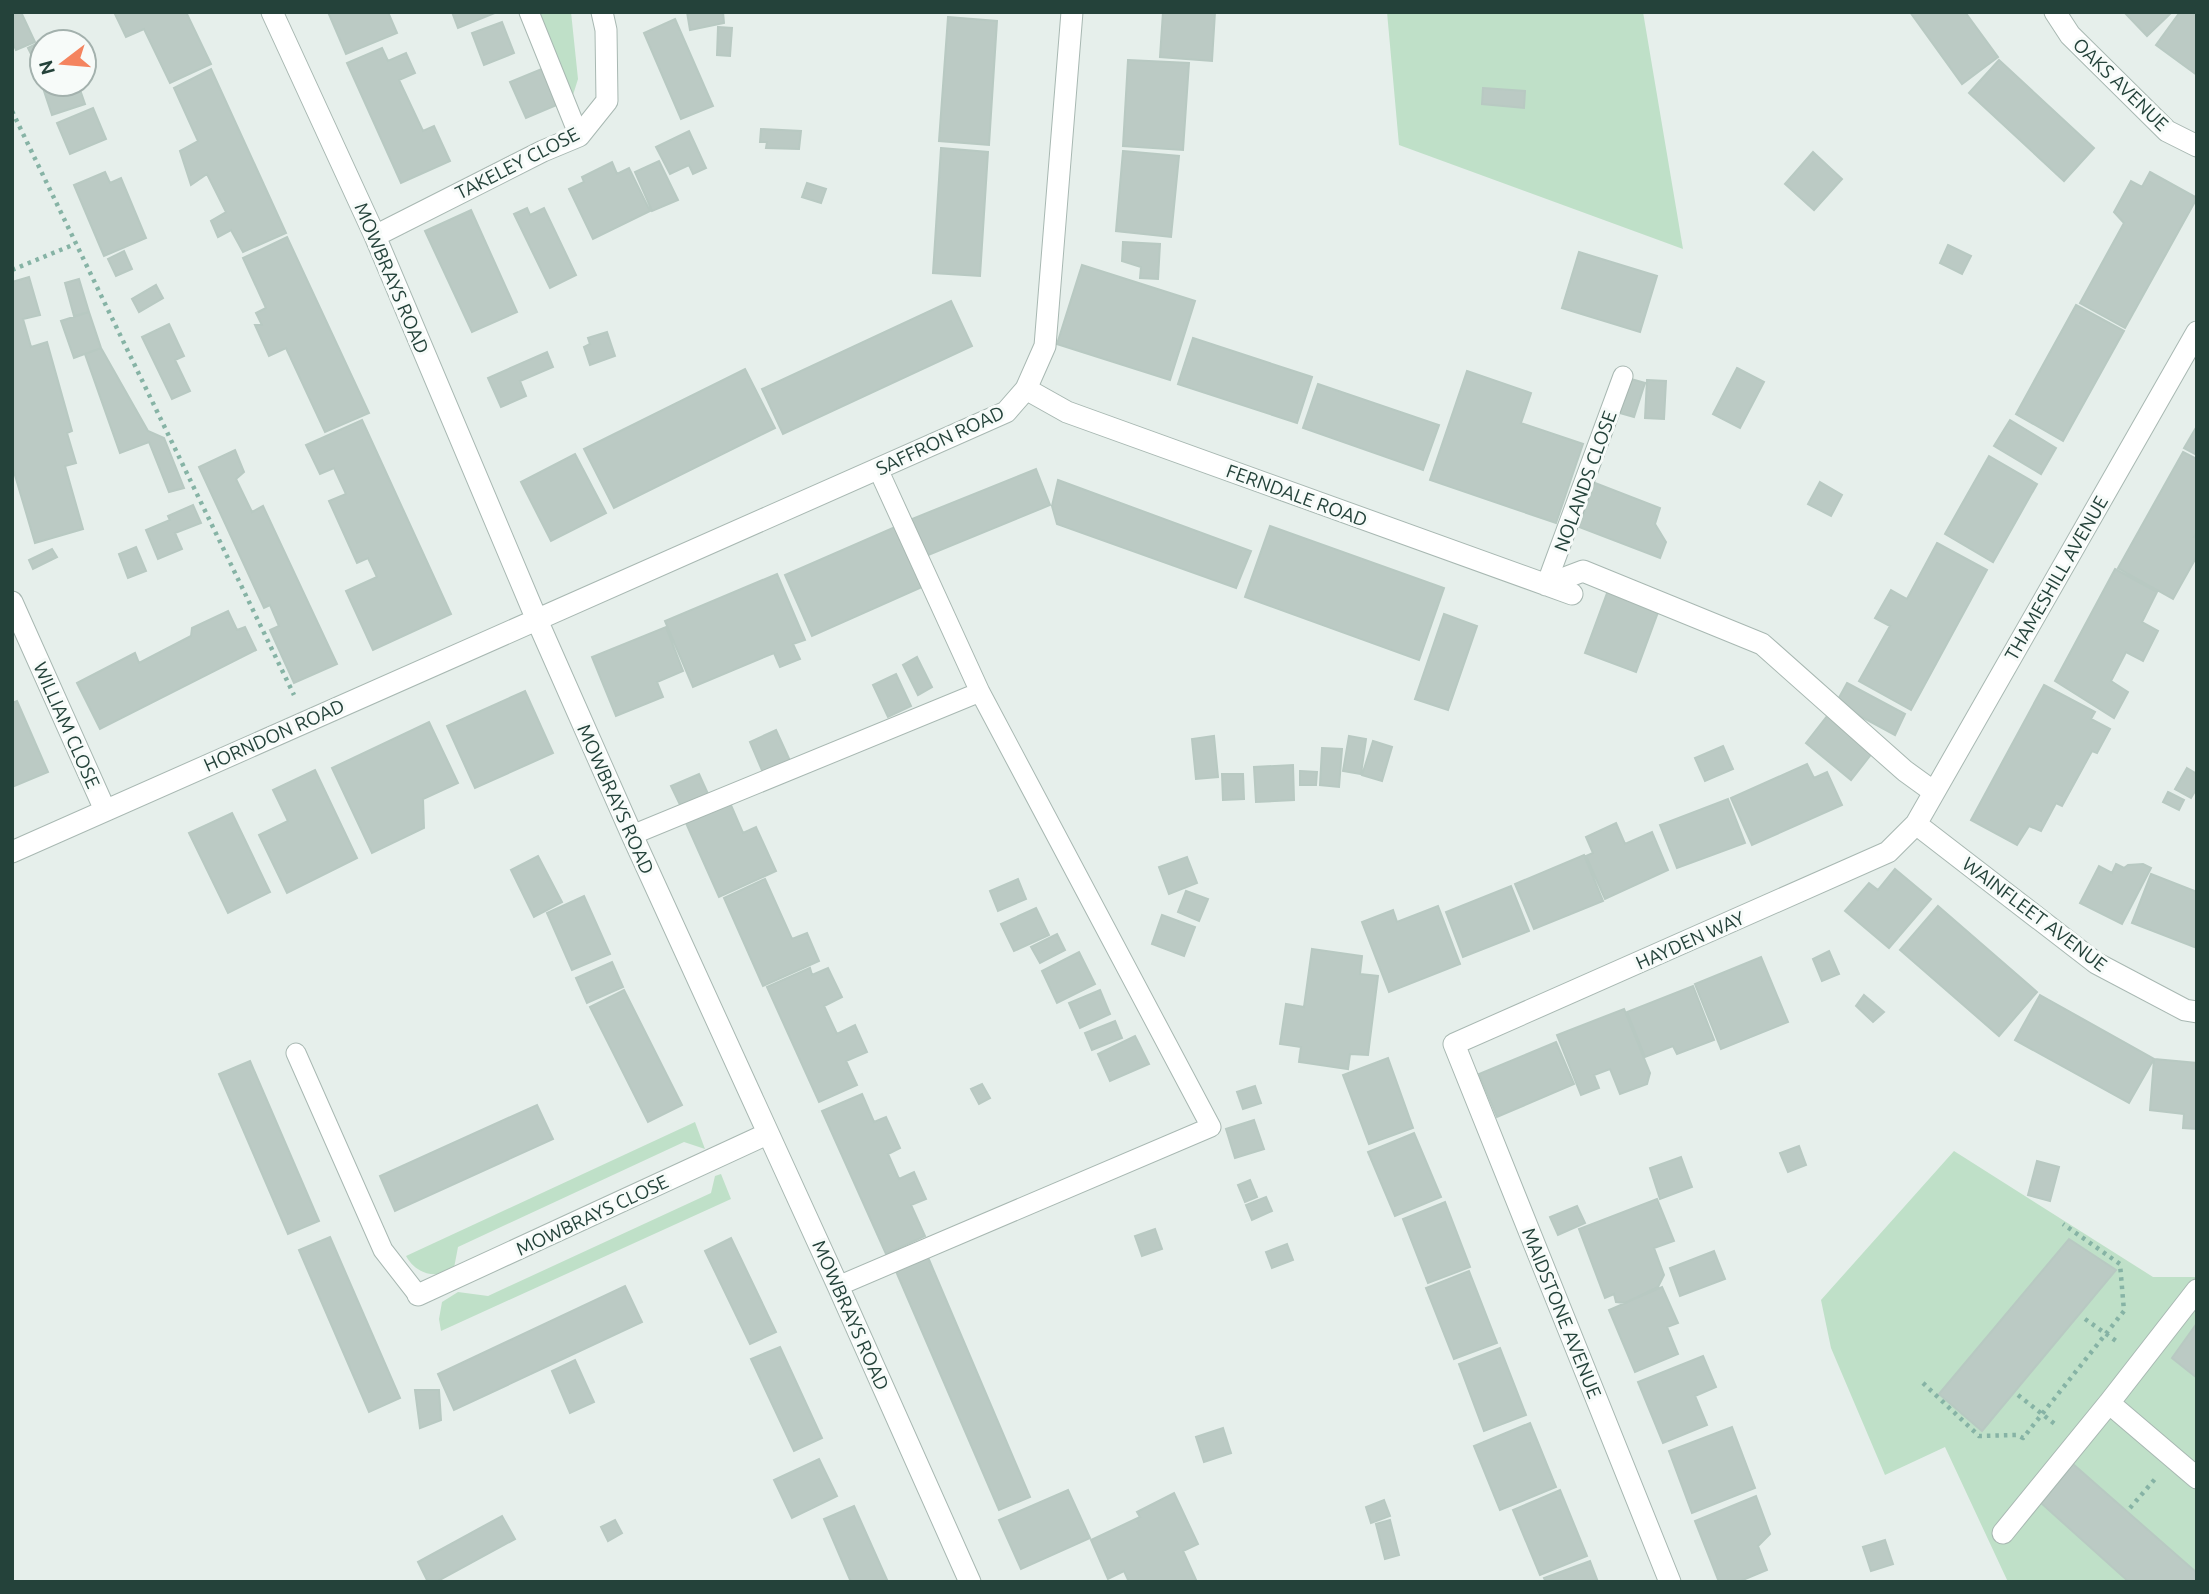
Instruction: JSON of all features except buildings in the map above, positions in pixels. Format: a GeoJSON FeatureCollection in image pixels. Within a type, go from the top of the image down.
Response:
{"type":"FeatureCollection","features":[{"type":"Feature","properties":{"kind":"street","name":"MOWBRAYS ROAD"},"geometry":{"type":"LineString","coordinates":[[272,12],[375,236],[537,620],[632,835],[970,1582]]}},
{"type":"Feature","properties":{"kind":"street","name":"TAKELEY CLOSE"},"geometry":{"type":"LineString","coordinates":[[375,236],[579,135],[607,101],[606,30],[603,12]]}},
{"type":"Feature","properties":{"kind":"street","name":"SAFFRON ROAD"},"geometry":{"type":"LineString","coordinates":[[537,620],[1006,412],[1026,389],[1045,346],[1072,12]]}},
{"type":"Feature","properties":{"kind":"street","name":"OAKS AVENUE"},"geometry":{"type":"LineString","coordinates":[[2055,12],[2070,35],[2167,131],[2197,146]]}},
{"type":"Feature","properties":{"kind":"street","name":"THAMESHILL AVENUE"},"geometry":{"type":"LineString","coordinates":[[1916,824],[2197,332]]}},
{"type":"Feature","properties":{"kind":"street","name":"FERNDALE ROAD"},"geometry":{"type":"LineString","coordinates":[[1026,389],[1067,412],[1572,594]]}},
{"type":"Feature","properties":{"kind":"street"},"geometry":{"type":"LineString","coordinates":[[1546,585],[1583,571],[1762,644],[1905,771],[1934,792]]}},
{"type":"Feature","properties":{"kind":"street","name":"WILLIAM CLOSE"},"geometry":{"type":"LineString","coordinates":[[12,602],[105,810]]}},
{"type":"Feature","properties":{"kind":"street","name":"HORNDON ROAD"},"geometry":{"type":"LineString","coordinates":[[12,852],[537,620]]}},
{"type":"Feature","properties":{"kind":"street","name":"WAINFLEET AVENUE"},"geometry":{"type":"LineString","coordinates":[[1916,824],[2096,963],[2185,1010],[2197,1012]]}},
{"type":"Feature","properties":{"kind":"street","name":"HAYDEN WAY"},"geometry":{"type":"LineString","coordinates":[[1454,1044],[1888,852],[1916,824]]}},
{"type":"Feature","properties":{"kind":"street","name":"MAIDSTONE AVENUE"},"geometry":{"type":"LineString","coordinates":[[1454,1044],[1670,1582]]}},
{"type":"Feature","properties":{"kind":"street","name":"MOWBRAYS CLOSE"},"geometry":{"type":"LineString","coordinates":[[418,1295],[767,1135]]}},
{"type":"Feature","properties":{"kind":"street"},"geometry":{"type":"LineString","coordinates":[[2003,1533],[2197,1290]]}},
{"type":"Feature","properties":{"kind":"street"},"geometry":{"type":"LineString","coordinates":[[2109,1403],[2197,1478]]}},
{"type":"Feature","properties":{"kind":"lane"},"geometry":{"type":"LineString","coordinates":[[529,12],[579,135]]}},
{"type":"Feature","properties":{"kind":"lane","name":"NOLANDS CLOSE"},"geometry":{"type":"LineString","coordinates":[[1546,585],[1623,376]]}},
{"type":"Feature","properties":{"kind":"lane"},"geometry":{"type":"LineString","coordinates":[[838,1286],[1211,1127],[979,692],[878,469]]}},
{"type":"Feature","properties":{"kind":"lane"},"geometry":{"type":"LineString","coordinates":[[632,835],[979,692]]}},
{"type":"Feature","properties":{"kind":"lane"},"geometry":{"type":"LineString","coordinates":[[296,1053],[383,1250],[418,1295]]}},
{"type":"Feature","properties":{"kind":"path"},"geometry":{"type":"LineString","coordinates":[[12,111],[307,721]]}},
{"type":"Feature","properties":{"kind":"path"},"geometry":{"type":"LineString","coordinates":[[12,270],[75,244]]}},
{"type":"Feature","properties":{"kind":"path"},"geometry":{"type":"LineString","coordinates":[[1923,1383],[1979,1436],[2017,1434],[2024,1438],[2124,1311],[2120,1264],[2063,1224]]}},
{"type":"Feature","properties":{"kind":"path"},"geometry":{"type":"LineString","coordinates":[[2085,1320],[2143,1360]]}},
{"type":"Feature","properties":{"kind":"path"},"geometry":{"type":"LineString","coordinates":[[2018,1395],[2077,1442]]}},
{"type":"Feature","properties":{"kind":"path"},"geometry":{"type":"LineString","coordinates":[[2130,1508],[2173,1458]]}},
{"type":"Feature","properties":{"kind":"green space"},"geometry":{"type":"Polygon","coordinates":[[[539,12],[571,12],[578,79],[573,95],[539,12]]]}},
{"type":"Feature","properties":{"kind":"green space"},"geometry":{"type":"Polygon","coordinates":[[[1387,12],[1643,12],[1683,249],[1399,145],[1387,12]]]}},
{"type":"Feature","properties":{"kind":"green space"},"geometry":{"type":"Polygon","coordinates":[[[695,1122],[705,1149],[684,1142],[458,1247],[454,1268],[447,1272],[434,1274],[421,1271],[406,1256],[695,1122]]]}},
{"type":"Feature","properties":{"kind":"green space"},"geometry":{"type":"Polygon","coordinates":[[[1954,1151],[2153,1277],[2197,1277],[2197,1582],[2008,1582],[1945,1447],[1885,1475],[1831,1348],[1821,1300],[1954,1151]]]}},
{"type":"Feature","properties":{"kind":"green space"},"geometry":{"type":"Polygon","coordinates":[[[721,1174],[731,1199],[441,1331],[439,1319],[442,1302],[458,1292],[488,1296],[711,1193],[715,1176],[721,1174]]]}}]}
